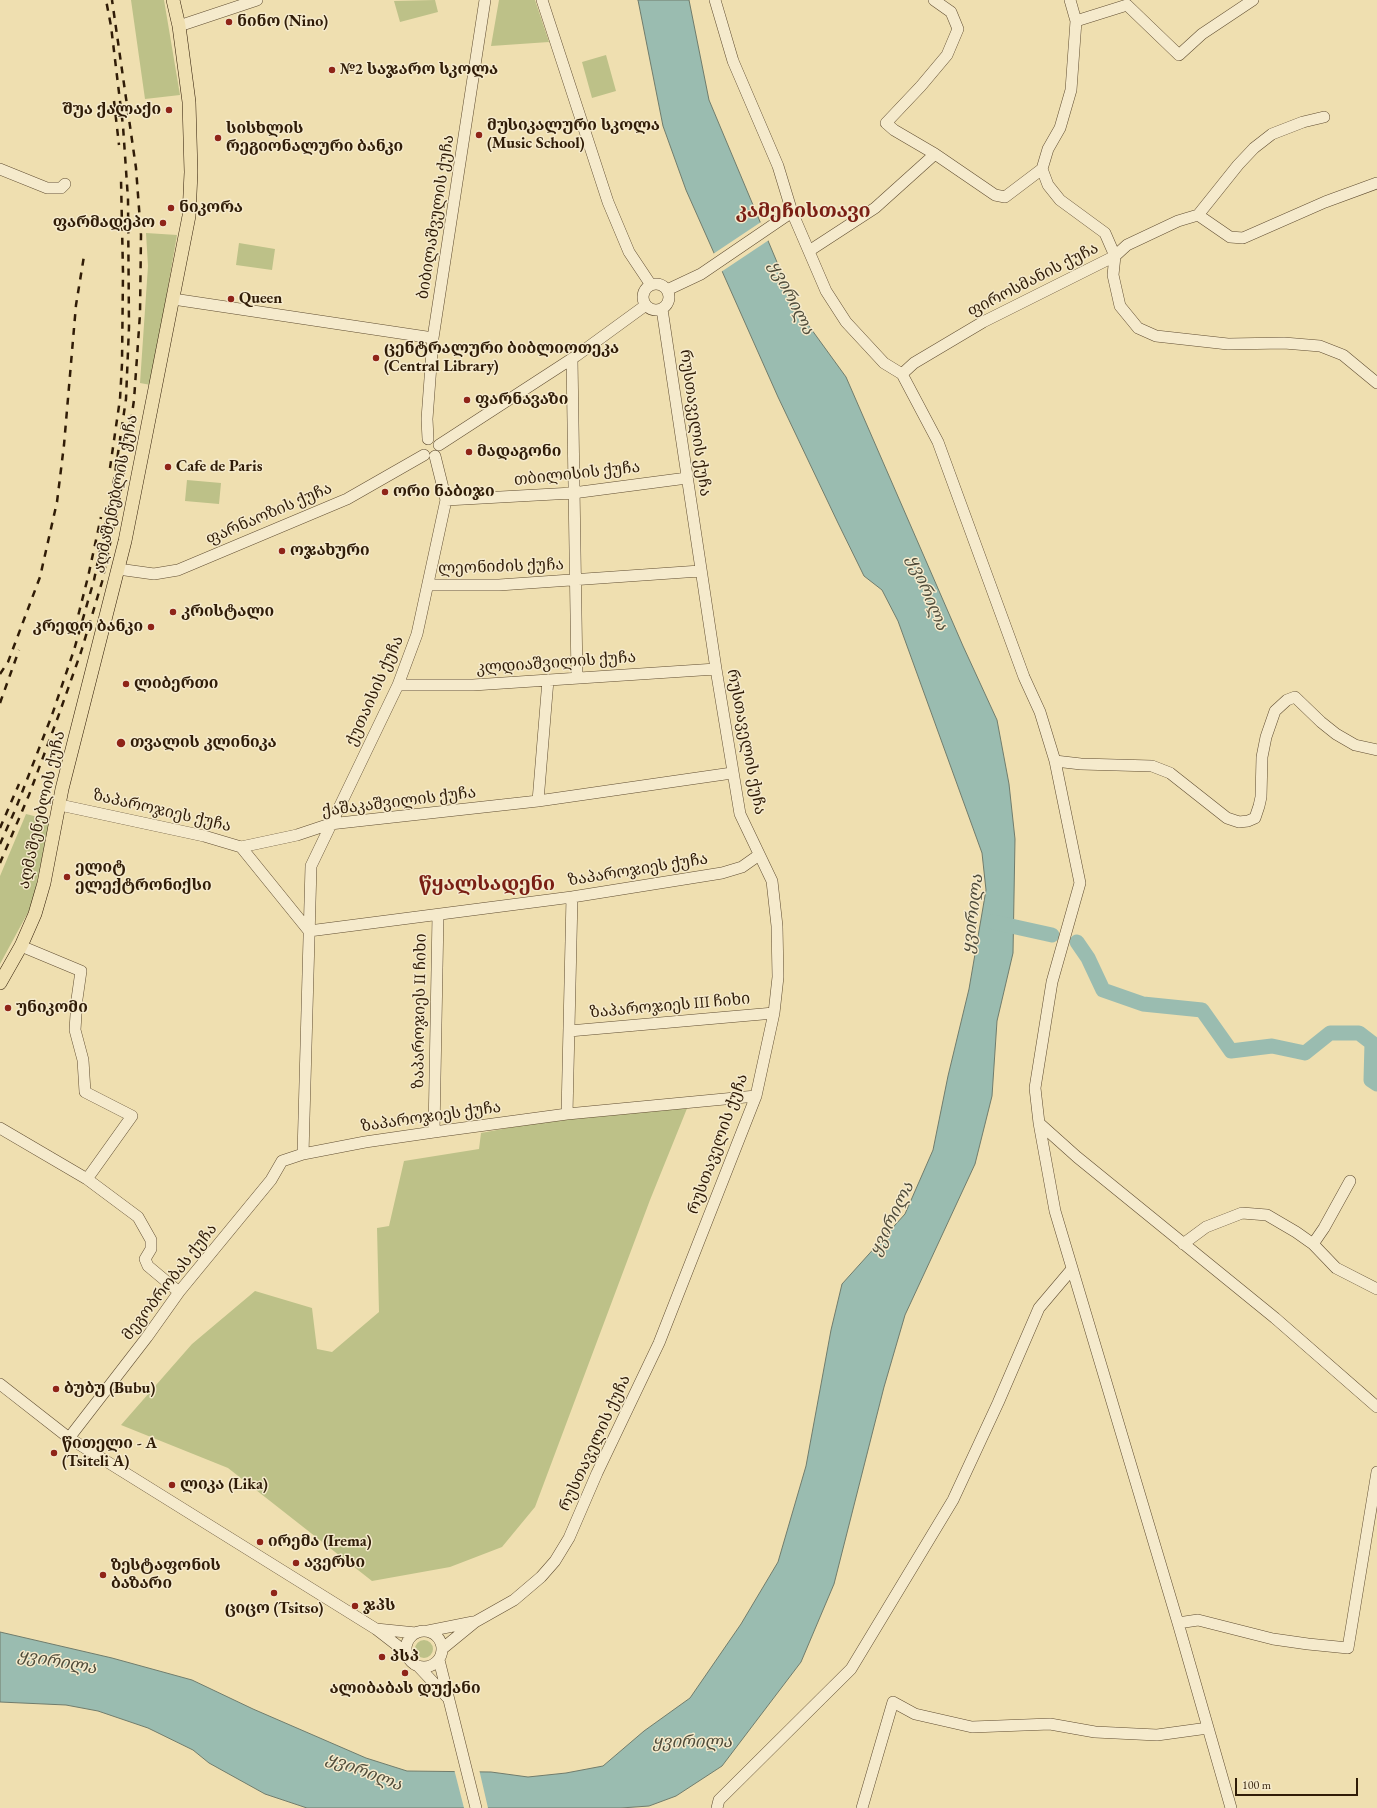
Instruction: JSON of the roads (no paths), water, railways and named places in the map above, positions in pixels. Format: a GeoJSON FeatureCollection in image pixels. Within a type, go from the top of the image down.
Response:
{"type":"FeatureCollection","features":[{"type":"Feature","properties":{"kind":"main road","name":"აღმაშენებლის ქუჩა"},"geometry":{"type":"LineString","coordinates":[[0,983],[21,946],[41,896],[64,782],[125,541],[189,216],[191,172],[188,102],[179,26],[173,0]]}},
{"type":"Feature","properties":{"kind":"street"},"geometry":{"type":"LineString","coordinates":[[179,26],[257,0]]}},
{"type":"Feature","properties":{"kind":"street","name":"ბიბილაშვულის ქუჩა"},"geometry":{"type":"LineString","coordinates":[[428,439],[427,419],[433,338],[485,0]]}},
{"type":"Feature","properties":{"kind":"street"},"geometry":{"type":"LineString","coordinates":[[542,0],[608,202],[629,252],[652,285]]}},
{"type":"Feature","properties":{"kind":"street"},"geometry":{"type":"LineString","coordinates":[[715,0],[734,61],[778,166],[792,212],[826,291],[846,322],[884,363],[902,374],[938,442],[1024,677],[1040,712],[1055,761],[1080,883],[1052,982],[1035,1088],[1039,1123],[1055,1211],[1178,1623],[1231,1808]]}},
{"type":"Feature","properties":{"kind":"street"},"geometry":{"type":"LineString","coordinates":[[934,0],[951,12],[958,29],[947,55],[921,86],[886,123],[894,130],[935,154],[995,195],[1005,197],[1042,169],[1048,149],[1060,128],[1071,90],[1076,21],[1070,0]]}},
{"type":"Feature","properties":{"kind":"street"},"geometry":{"type":"LineString","coordinates":[[1076,21],[1127,5],[1178,55],[1202,34],[1253,0]]}},
{"type":"Feature","properties":{"kind":"street"},"geometry":{"type":"LineString","coordinates":[[1324,117],[1303,122],[1272,134],[1254,148],[1238,165],[1198,215],[1178,221],[1127,245],[1115,256],[1113,275],[1120,306],[1138,328],[1156,336],[1228,344],[1284,343],[1320,346],[1343,355],[1377,383]]}},
{"type":"Feature","properties":{"kind":"street"},"geometry":{"type":"LineString","coordinates":[[809,250],[875,208],[935,154]]}},
{"type":"Feature","properties":{"kind":"street"},"geometry":{"type":"LineString","coordinates":[[0,169],[47,188],[61,188],[65,184]]}},
{"type":"Feature","properties":{"kind":"street","name":"ფიროსმანის ქუჩა"},"geometry":{"type":"LineString","coordinates":[[902,374],[914,363],[983,322],[1115,256],[1106,233],[1060,200],[1048,185],[1042,169]]}},
{"type":"Feature","properties":{"kind":"street"},"geometry":{"type":"LineString","coordinates":[[1198,215],[1230,237],[1243,238],[1325,202],[1377,183]]}},
{"type":"Feature","properties":{"kind":"street"},"geometry":{"type":"LineString","coordinates":[[667,290],[700,274],[792,212]]}},
{"type":"Feature","properties":{"kind":"street"},"geometry":{"type":"LineString","coordinates":[[660,284],[667,290],[669,294],[668,303],[662,309],[653,310],[646,305],[644,300],[644,291],[652,285],[660,284]]}},
{"type":"Feature","properties":{"kind":"street"},"geometry":{"type":"LineString","coordinates":[[173,299],[433,338]]}},
{"type":"Feature","properties":{"kind":"street"},"geometry":{"type":"LineString","coordinates":[[437,450],[434,440],[428,439],[421,446],[424,455],[429,457],[437,450],[572,359],[646,305]]}},
{"type":"Feature","properties":{"kind":"street","name":"რუსთაველის ქუჩა"},"geometry":{"type":"LineString","coordinates":[[440,1654],[475,1622],[514,1600],[541,1577],[555,1561],[569,1538],[597,1473],[659,1343],[756,1096],[774,1013],[778,977],[777,926],[772,881],[740,814],[732,773],[700,571],[662,309]]}},
{"type":"Feature","properties":{"kind":"street","name":"ლეონიძის ქუჩა"},"geometry":{"type":"LineString","coordinates":[[572,359],[574,581],[577,678]]}},
{"type":"Feature","properties":{"kind":"street","name":"ქუთაისის ქუჩა"},"geometry":{"type":"LineString","coordinates":[[303,1154],[311,866],[398,685],[417,634],[446,500],[437,450]]}},
{"type":"Feature","properties":{"kind":"street","name":"ფარნაოზის ქუჩა"},"geometry":{"type":"LineString","coordinates":[[118,569],[154,574],[178,570],[347,499],[424,455]]}},
{"type":"Feature","properties":{"kind":"street","name":"თბილისის ქუჩა"},"geometry":{"type":"LineString","coordinates":[[446,500],[573,493],[687,478]]}},
{"type":"Feature","properties":{"kind":"street","name":"ლეონიძის ქუჩა"},"geometry":{"type":"LineString","coordinates":[[428,585],[499,585],[574,581],[700,571]]}},
{"type":"Feature","properties":{"kind":"street","name":"კლდიაშვილის ქუჩა"},"geometry":{"type":"LineString","coordinates":[[398,685],[473,685],[716,669]]}},
{"type":"Feature","properties":{"kind":"street"},"geometry":{"type":"LineString","coordinates":[[538,801],[548,680]]}},
{"type":"Feature","properties":{"kind":"street"},"geometry":{"type":"LineString","coordinates":[[1055,761],[1081,764],[1152,766],[1170,773],[1227,818],[1239,822],[1248,821],[1255,818],[1261,797],[1262,756],[1266,737],[1275,711],[1287,700],[1296,697],[1321,722],[1336,734],[1355,745],[1377,750]]}},
{"type":"Feature","properties":{"kind":"street","name":"ქაშაკაშვილის ქუჩა"},"geometry":{"type":"LineString","coordinates":[[242,846],[297,835],[330,824],[538,801],[732,773]]}},
{"type":"Feature","properties":{"kind":"street","name":"ზაპაროჯიეს ქუჩა"},"geometry":{"type":"LineString","coordinates":[[60,805],[204,836],[242,846],[309,931],[572,897],[722,873],[742,867],[759,855]]}},
{"type":"Feature","properties":{"kind":"street","name":"ზაპაროჯიეს III ჩიხი"},"geometry":{"type":"LineString","coordinates":[[567,1114],[572,897]]}},
{"type":"Feature","properties":{"kind":"street","name":"ზაპაროჯიეს II ჩიხი"},"geometry":{"type":"LineString","coordinates":[[434,1132],[438,915]]}},
{"type":"Feature","properties":{"kind":"street"},"geometry":{"type":"LineString","coordinates":[[21,946],[81,971],[75,1030],[83,1060],[85,1092],[132,1116],[87,1179]]}},
{"type":"Feature","properties":{"kind":"street","name":"ზაპაროჯიეს III ჩიხი"},"geometry":{"type":"LineString","coordinates":[[569,1031],[774,1013]]}},
{"type":"Feature","properties":{"kind":"street","name":"ზაპაროჯიეს ქუჩა"},"geometry":{"type":"LineString","coordinates":[[303,1154],[365,1142],[567,1114],[756,1096]]}},
{"type":"Feature","properties":{"kind":"street"},"geometry":{"type":"LineString","coordinates":[[1039,1123],[1078,1157],[1275,1318],[1377,1407]]}},
{"type":"Feature","properties":{"kind":"street"},"geometry":{"type":"LineString","coordinates":[[0,1128],[87,1179],[138,1217],[151,1240],[151,1250],[146,1260],[148,1266],[179,1292]]}},
{"type":"Feature","properties":{"kind":"street","name":"მეგობრობას ქუჩა"},"geometry":{"type":"LineString","coordinates":[[70,1438],[147,1337],[179,1292],[271,1180],[282,1161],[303,1154]]}},
{"type":"Feature","properties":{"kind":"street"},"geometry":{"type":"LineString","coordinates":[[1312,1244],[1324,1228],[1350,1181]]}},
{"type":"Feature","properties":{"kind":"street"},"geometry":{"type":"LineString","coordinates":[[1184,1244],[1206,1227],[1242,1213],[1267,1216],[1312,1244],[1336,1268],[1377,1289]]}},
{"type":"Feature","properties":{"kind":"street"},"geometry":{"type":"LineString","coordinates":[[717,1808],[719,1800],[851,1669],[953,1500],[998,1403],[1039,1308],[1072,1269]]}},
{"type":"Feature","properties":{"kind":"street"},"geometry":{"type":"LineString","coordinates":[[0,1384],[70,1438],[376,1629],[407,1654],[411,1661],[418,1666],[448,1699]]}},
{"type":"Feature","properties":{"kind":"street"},"geometry":{"type":"LineString","coordinates":[[1178,1623],[1198,1620],[1273,1639],[1348,1648],[1377,1472]]}},
{"type":"Feature","properties":{"kind":"street","name":"რუსთაველის ქუჩა"},"geometry":{"type":"LineString","coordinates":[[428,1631],[475,1622]]}},
{"type":"Feature","properties":{"kind":"street"},"geometry":{"type":"LineString","coordinates":[[376,1629],[416,1633],[428,1631],[439,1639],[440,1654],[448,1699],[476,1808]]}},
{"type":"Feature","properties":{"kind":"street"},"geometry":{"type":"LineString","coordinates":[[407,1654],[407,1644],[416,1633]]}},
{"type":"Feature","properties":{"kind":"street"},"geometry":{"type":"LineString","coordinates":[[418,1666],[428,1667],[440,1654]]}},
{"type":"Feature","properties":{"kind":"street"},"geometry":{"type":"LineString","coordinates":[[862,1808],[893,1702],[915,1714],[972,1727],[1050,1724],[1095,1732],[1157,1735],[1208,1728]]}},
{"type":"Feature","properties":{"kind":"water","name":"ყვირილა"},"geometry":{"type":"Polygon","coordinates":[[[638,0],[689,0],[709,100],[787,286],[809,326],[846,377],[963,646],[997,720],[1009,784],[1015,839],[1013,953],[997,1021],[992,1096],[975,1164],[905,1315],[884,1387],[834,1584],[801,1662],[722,1766],[676,1796],[649,1806],[621,1808],[307,1808],[265,1794],[209,1763],[193,1750],[148,1728],[98,1711],[66,1705],[0,1702],[0,1632],[112,1658],[192,1680],[253,1709],[366,1758],[407,1771],[491,1772],[528,1777],[566,1773],[603,1766],[644,1731],[690,1698],[741,1624],[778,1562],[806,1466],[831,1330],[842,1284],[905,1214],[933,1150],[948,1076],[969,989],[986,890],[982,853],[898,621],[882,590],[864,576],[778,397],[686,190],[663,126],[638,0]]]}},
{"type":"Feature","properties":{"kind":"waterway"},"geometry":{"type":"LineString","coordinates":[[993,922],[1052,935]]}},
{"type":"Feature","properties":{"kind":"waterway"},"geometry":{"type":"LineString","coordinates":[[1077,942],[1088,958],[1103,990],[1143,1004],[1202,1010],[1231,1051],[1272,1046],[1305,1053],[1330,1033],[1359,1033],[1372,1043],[1371,1080],[1377,1084]]}},
{"type":"Feature","properties":{"kind":"railway"},"geometry":{"type":"LineString","coordinates":[[0,844],[16,808],[52,715],[74,650],[94,580],[112,494],[126,399],[129,327],[128,199],[123,126],[111,26],[106,0]]}},
{"type":"Feature","properties":{"kind":"railway"},"geometry":{"type":"LineString","coordinates":[[0,863],[29,795],[58,717],[81,652],[102,582],[120,496],[134,400],[140,314],[141,235],[136,168],[112,0]]}},
{"type":"Feature","properties":{"kind":"railway"},"geometry":{"type":"LineString","coordinates":[[114,101],[119,145]]}},
{"type":"Feature","properties":{"kind":"railway"},"geometry":{"type":"LineString","coordinates":[[110,468],[120,399],[122,364],[123,273],[121,179]]}},
{"type":"Feature","properties":{"kind":"railway"},"geometry":{"type":"LineString","coordinates":[[0,674],[8,662],[40,577],[57,502],[64,445],[76,305],[84,256]]}},
{"type":"Feature","properties":{"kind":"railway"},"geometry":{"type":"LineString","coordinates":[[75,628],[101,517]]}},
{"type":"Feature","properties":{"kind":"railway"},"geometry":{"type":"LineString","coordinates":[[0,703],[19,650]]}},
{"type":"Feature","properties":{"kind":"railway"},"geometry":{"type":"LineString","coordinates":[[0,828],[19,784]]}},
{"type":"Feature","properties":{"kind":"place","name":"ნინო (Nino)"},"geometry":{"type":"Point","coordinates":[229,22]}},
{"type":"Feature","properties":{"kind":"place","name":"№2 საჯარო სკოლა"},"geometry":{"type":"Point","coordinates":[332,70]}},
{"type":"Feature","properties":{"kind":"place","name":"შუა ქალაქი"},"geometry":{"type":"Point","coordinates":[169,110]}},
{"type":"Feature","properties":{"kind":"place","name":"მუსიკალური სკოლა (Music School)"},"geometry":{"type":"Point","coordinates":[479,135]}},
{"type":"Feature","properties":{"kind":"place","name":"სისხლის რეგიონალური ბანკი"},"geometry":{"type":"Point","coordinates":[218,138]}},
{"type":"Feature","properties":{"kind":"place","name":"ნიკორა"},"geometry":{"type":"Point","coordinates":[171,208]}},
{"type":"Feature","properties":{"kind":"place","name":"ფარმადეპო"},"geometry":{"type":"Point","coordinates":[163,223]}},
{"type":"Feature","properties":{"kind":"place","name":"Queen"},"geometry":{"type":"Point","coordinates":[231,299]}},
{"type":"Feature","properties":{"kind":"place","name":"ცენტრალური ბიბლიოთეკა (Central Library)"},"geometry":{"type":"Point","coordinates":[376,358]}},
{"type":"Feature","properties":{"kind":"place","name":"ფარნავაზი"},"geometry":{"type":"Point","coordinates":[467,400]}},
{"type":"Feature","properties":{"kind":"place","name":"მადაგონი"},"geometry":{"type":"Point","coordinates":[469,452]}},
{"type":"Feature","properties":{"kind":"place","name":"Cafe de Paris"},"geometry":{"type":"Point","coordinates":[168,467]}},
{"type":"Feature","properties":{"kind":"place","name":"ორი ნაბიჯი"},"geometry":{"type":"Point","coordinates":[385,492]}},
{"type":"Feature","properties":{"kind":"place","name":"ოჯახური"},"geometry":{"type":"Point","coordinates":[282,551]}},
{"type":"Feature","properties":{"kind":"place","name":"კრისტალი"},"geometry":{"type":"Point","coordinates":[173,612]}},
{"type":"Feature","properties":{"kind":"place","name":"კრედო ბანკი"},"geometry":{"type":"Point","coordinates":[151,627]}},
{"type":"Feature","properties":{"kind":"place","name":"ლიბერთი"},"geometry":{"type":"Point","coordinates":[126,684]}},
{"type":"Feature","properties":{"kind":"place","name":"თვალის კლინიკა"},"geometry":{"type":"Point","coordinates":[121,743]}},
{"type":"Feature","properties":{"kind":"place","name":"ელიტ ელექტრონიქსი"},"geometry":{"type":"Point","coordinates":[67,877]}},
{"type":"Feature","properties":{"kind":"place","name":"უნიკომი"},"geometry":{"type":"Point","coordinates":[8,1008]}},
{"type":"Feature","properties":{"kind":"place","name":"ბუბუ (Bubu)"},"geometry":{"type":"Point","coordinates":[56,1389]}},
{"type":"Feature","properties":{"kind":"place","name":"წითელი - A (Tsiteli A)"},"geometry":{"type":"Point","coordinates":[54,1453]}},
{"type":"Feature","properties":{"kind":"place","name":"ლიკა (Lika)"},"geometry":{"type":"Point","coordinates":[172,1485]}},
{"type":"Feature","properties":{"kind":"place","name":"ირემა (Irema)"},"geometry":{"type":"Point","coordinates":[260,1542]}},
{"type":"Feature","properties":{"kind":"place","name":"ავერსი"},"geometry":{"type":"Point","coordinates":[296,1563]}},
{"type":"Feature","properties":{"kind":"place","name":"ზესტაფონის ბაზარი"},"geometry":{"type":"Point","coordinates":[103,1575]}},
{"type":"Feature","properties":{"kind":"place","name":"ციცო (Tsitso)"},"geometry":{"type":"Point","coordinates":[274,1593]}},
{"type":"Feature","properties":{"kind":"place","name":"ჯპს"},"geometry":{"type":"Point","coordinates":[355,1606]}},
{"type":"Feature","properties":{"kind":"place","name":"პსპ"},"geometry":{"type":"Point","coordinates":[382,1657]}},
{"type":"Feature","properties":{"kind":"place","name":"ალიბაბას დუქანი"},"geometry":{"type":"Point","coordinates":[405,1673]}},
{"type":"Feature","properties":{"kind":"district","name":"კამეჩისთავი"},"geometry":{"type":"Point","coordinates":[803,212]}},
{"type":"Feature","properties":{"kind":"district","name":"წყალსადენი"},"geometry":{"type":"Point","coordinates":[487,885]}}]}
